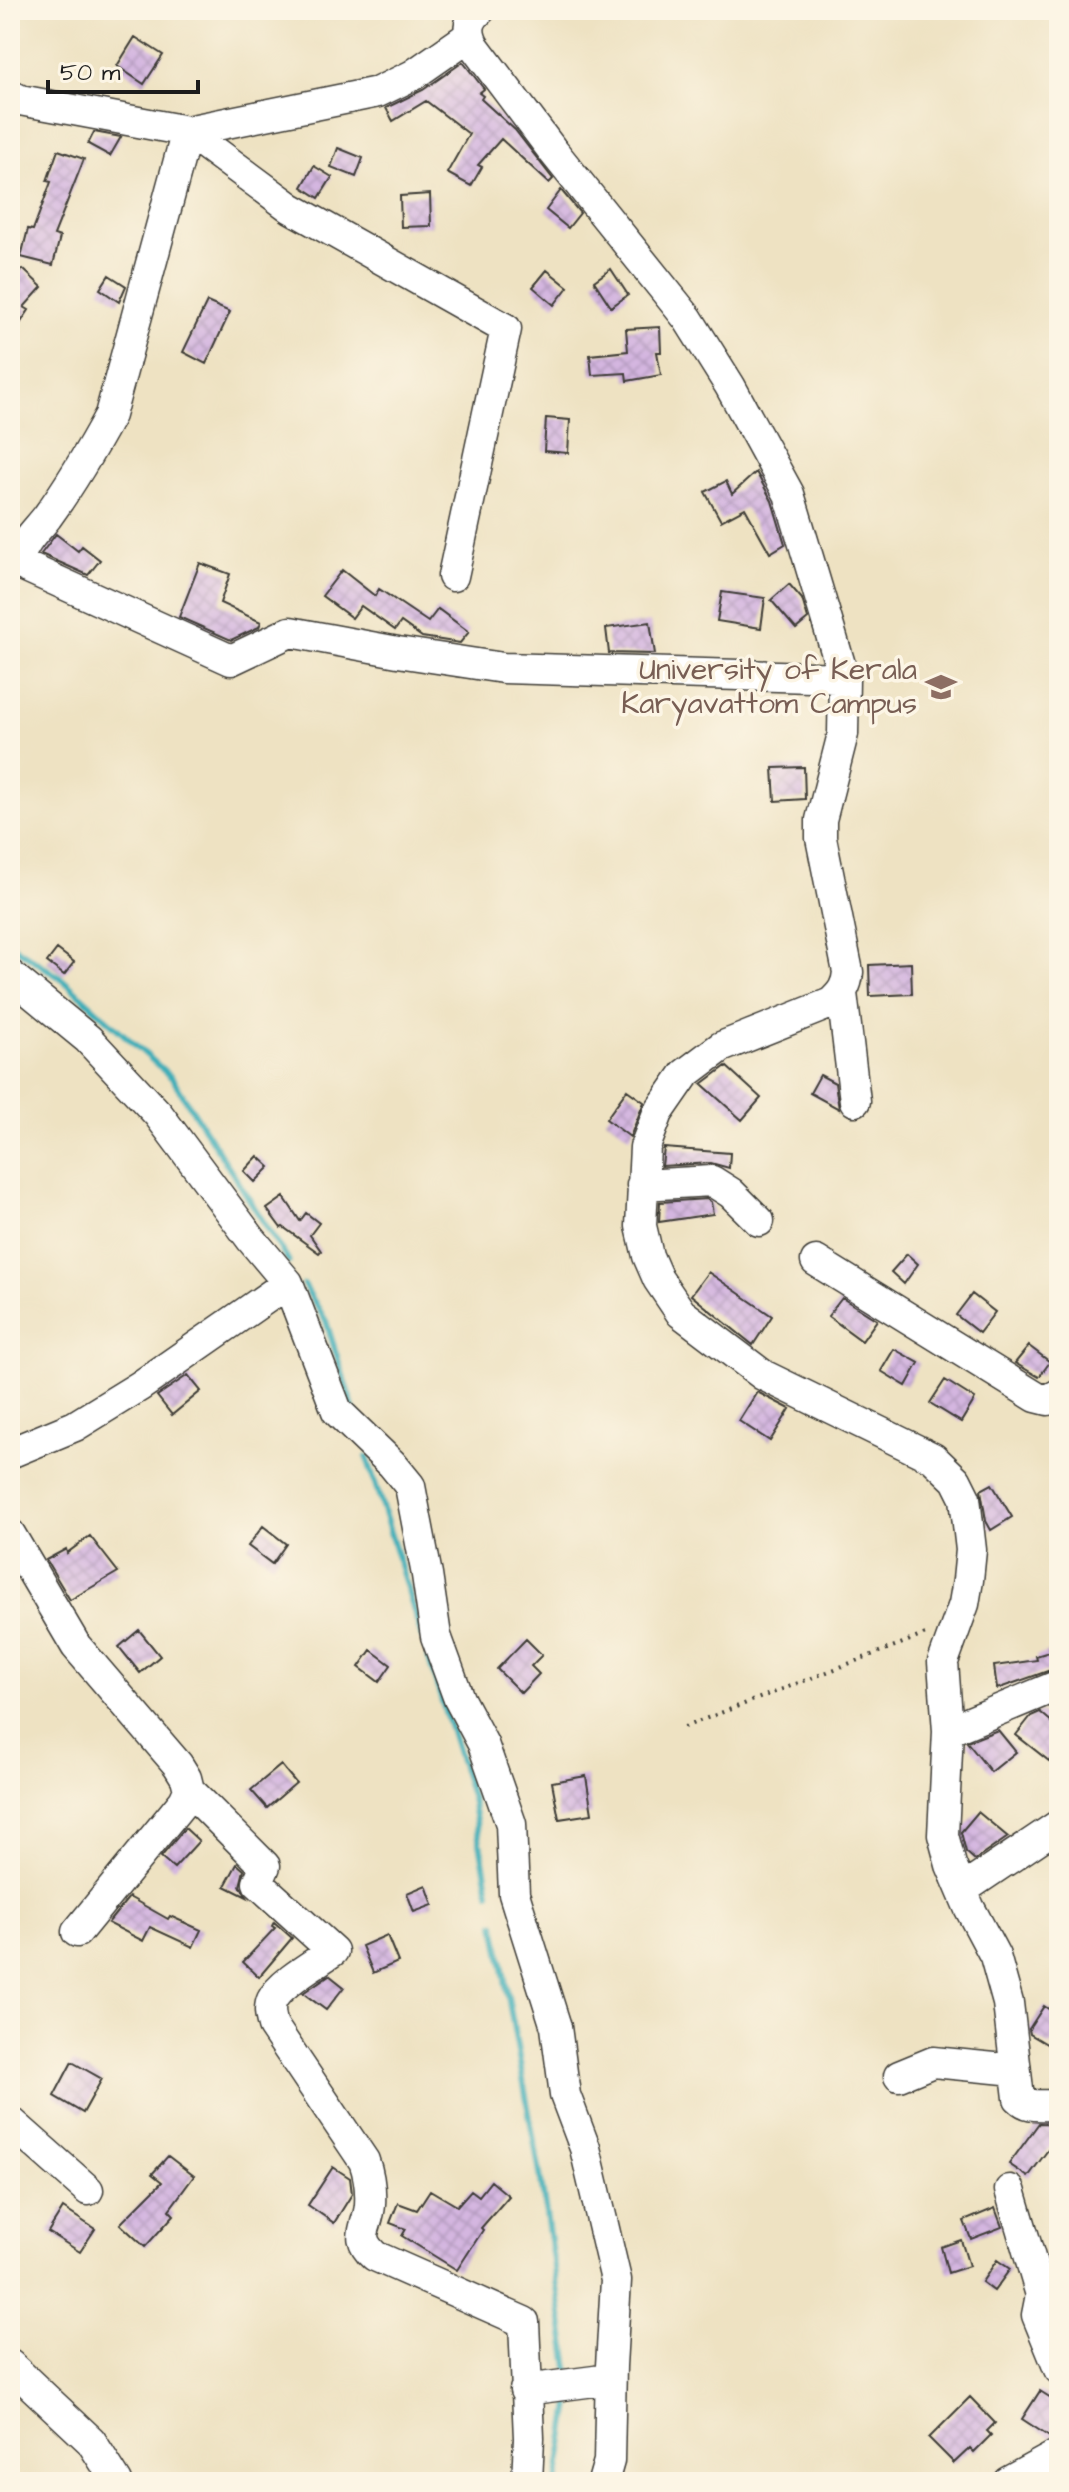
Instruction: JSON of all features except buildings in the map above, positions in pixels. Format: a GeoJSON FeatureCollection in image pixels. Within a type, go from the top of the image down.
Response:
{"type":"FeatureCollection","features":[{"type":"Feature","properties":{"kind":"street"},"geometry":{"type":"LineString","coordinates":[[10,95],[20,100],[187,131],[378,92],[413,75],[475,23],[484,60],[688,319],[730,386],[789,494],[844,678],[843,734],[821,820],[821,838],[848,972],[842,993],[855,1101]]}},
{"type":"Feature","properties":{"kind":"street"},"geometry":{"type":"LineString","coordinates":[[187,131],[291,208],[506,329],[453,576]]}},
{"type":"Feature","properties":{"kind":"street"},"geometry":{"type":"LineString","coordinates":[[187,131],[110,415],[91,452],[22,546],[19,558],[24,566],[231,660],[290,632],[503,668],[844,678]]}},
{"type":"Feature","properties":{"kind":"street"},"geometry":{"type":"LineString","coordinates":[[10,975],[88,1039],[158,1114],[251,1239],[288,1283],[337,1411],[410,1486],[436,1636],[459,1699],[483,1744],[511,1824],[514,1894],[556,2027],[565,2095],[585,2148],[616,2280],[584,2384],[609,2461],[603,2482]]}},
{"type":"Feature","properties":{"kind":"street"},"geometry":{"type":"LineString","coordinates":[[842,993],[831,1003],[721,1047],[685,1074],[658,1113],[645,1147],[641,1226],[648,1256],[669,1298],[681,1313],[763,1375],[921,1451],[946,1467],[965,1498],[971,1550],[964,1604],[943,1662],[948,1731],[943,1835],[951,1865],[995,1956],[1008,2003],[1019,2098],[1025,2104],[1059,2106]]}},
{"type":"Feature","properties":{"kind":"street"},"geometry":{"type":"LineString","coordinates":[[642,1185],[712,1181],[731,1193],[759,1221]]}},
{"type":"Feature","properties":{"kind":"street"},"geometry":{"type":"LineString","coordinates":[[816,1261],[1036,1397],[1048,1400],[1059,1394]]}},
{"type":"Feature","properties":{"kind":"street"},"geometry":{"type":"LineString","coordinates":[[10,1453],[75,1426],[140,1386],[288,1283]]}},
{"type":"Feature","properties":{"kind":"street"},"geometry":{"type":"LineString","coordinates":[[10,1534],[76,1646],[178,1765],[189,1790],[265,1866],[258,1883],[333,1951],[283,1986],[272,2000],[270,2015],[273,2026],[364,2161],[370,2191],[370,2207],[362,2235],[365,2247],[375,2256],[524,2322],[529,2438],[527,2482]]}},
{"type":"Feature","properties":{"kind":"street"},"geometry":{"type":"LineString","coordinates":[[948,1731],[1059,1685]]}},
{"type":"Feature","properties":{"kind":"street"},"geometry":{"type":"LineString","coordinates":[[77,1932],[184,1801],[189,1790]]}},
{"type":"Feature","properties":{"kind":"street"},"geometry":{"type":"LineString","coordinates":[[962,1890],[1059,1825]]}},
{"type":"Feature","properties":{"kind":"street"},"geometry":{"type":"LineString","coordinates":[[899,2076],[933,2062],[1015,2070]]}},
{"type":"Feature","properties":{"kind":"street"},"geometry":{"type":"LineString","coordinates":[[10,2121],[88,2190]]}},
{"type":"Feature","properties":{"kind":"street"},"geometry":{"type":"LineString","coordinates":[[1010,2190],[1050,2286],[1037,2315],[1059,2369]]}},
{"type":"Feature","properties":{"kind":"street"},"geometry":{"type":"LineString","coordinates":[[10,2365],[91,2441],[117,2482]]}},
{"type":"Feature","properties":{"kind":"street"},"geometry":{"type":"LineString","coordinates":[[525,2390],[584,2384]]}},
{"type":"Feature","properties":{"kind":"street"},"geometry":{"type":"LineString","coordinates":[[1008,2482],[1059,2454]]}},
{"type":"Feature","properties":{"kind":"path"},"geometry":{"type":"LineString","coordinates":[[684,1727],[958,1622]]}},
{"type":"Feature","properties":{"kind":"waterway"},"geometry":{"type":"LineString","coordinates":[[10,944],[62,979],[172,1078],[289,1262]]}},
{"type":"Feature","properties":{"kind":"waterway"},"geometry":{"type":"LineString","coordinates":[[304,1285],[326,1321],[354,1411]]}},
{"type":"Feature","properties":{"kind":"waterway"},"geometry":{"type":"LineString","coordinates":[[367,1457],[422,1637]]}},
{"type":"Feature","properties":{"kind":"waterway"},"geometry":{"type":"LineString","coordinates":[[428,1656],[472,1799],[489,1892]]}},
{"type":"Feature","properties":{"kind":"waterway"},"geometry":{"type":"LineString","coordinates":[[495,1924],[540,2174],[570,2374]]}},
{"type":"Feature","properties":{"kind":"waterway"},"geometry":{"type":"LineString","coordinates":[[557,2482],[572,2393]]}},
{"type":"Feature","properties":{"kind":"place","name":"University of Kerala Karyavattom Campus"},"geometry":{"type":"Point","coordinates":[941,687]}}]}
